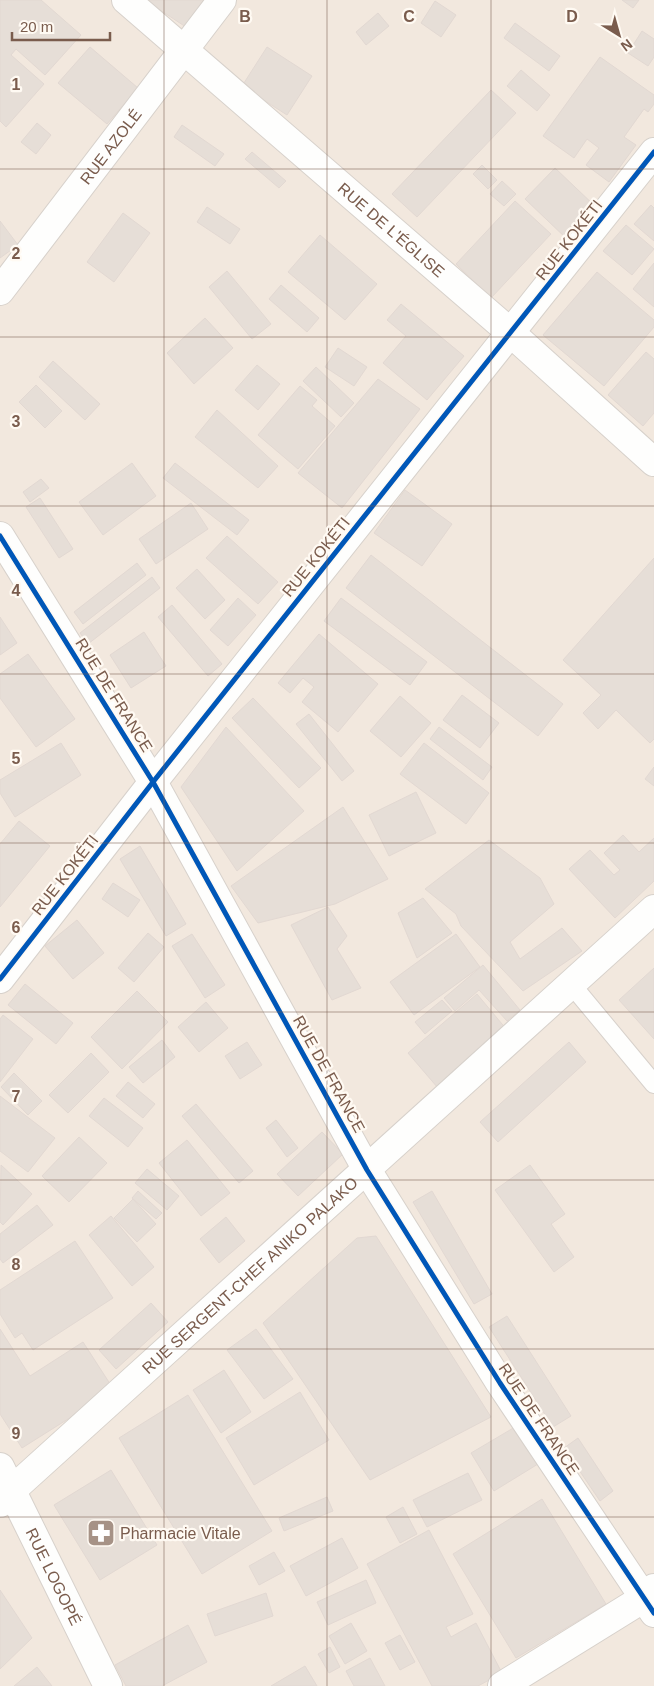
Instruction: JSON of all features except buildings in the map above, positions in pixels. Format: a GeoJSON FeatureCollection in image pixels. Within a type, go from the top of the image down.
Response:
{"type":"FeatureCollection","features":[{"type":"Feature","properties":{"kind":"street","name":"RUE DE L'ÉGLISE"},"geometry":{"type":"LineString","coordinates":[[126,0],[511,333],[654,462]]}},
{"type":"Feature","properties":{"kind":"street","name":"RUE AZOLÉ"},"geometry":{"type":"LineString","coordinates":[[0,291],[222,0]]}},
{"type":"Feature","properties":{"kind":"street","name":"RUE KOKÉTI"},"geometry":{"type":"LineString","coordinates":[[0,979],[153,782],[654,152]]}},
{"type":"Feature","properties":{"kind":"street","name":"RUE DE FRANCE"},"geometry":{"type":"LineString","coordinates":[[0,536],[153,782],[367,1170],[500,1383],[651,1600]]}},
{"type":"Feature","properties":{"kind":"street","name":"RUE SERGENT-CHEF ANIKO PALAKO"},"geometry":{"type":"LineString","coordinates":[[4,1487],[367,1170],[654,909]]}},
{"type":"Feature","properties":{"kind":"street","name":"RUE LOGOPÉ"},"geometry":{"type":"LineString","coordinates":[[4,1487],[108,1686]]}},
{"type":"Feature","properties":{"kind":"street"},"geometry":{"type":"LineString","coordinates":[[502,1686],[651,1600]]}},
{"type":"Feature","properties":{"kind":"lane"},"geometry":{"type":"LineString","coordinates":[[571,984],[654,1084]]}},
{"type":"Feature","properties":{"kind":"shaded area"},"geometry":{"type":"Polygon","coordinates":[[[0,0],[654,0],[654,1686],[0,1686],[0,0]]]}},
{"type":"Feature","properties":{"kind":"cycle path"},"geometry":{"type":"LineString","coordinates":[[0,979],[153,782],[654,152]]}},
{"type":"Feature","properties":{"kind":"cycle path"},"geometry":{"type":"LineString","coordinates":[[0,536],[153,782],[367,1170],[500,1383],[654,1613]]}},
{"type":"Feature","properties":{"kind":"place","name":"Pharmacie Vitale"},"geometry":{"type":"Point","coordinates":[101,1533]}}]}
